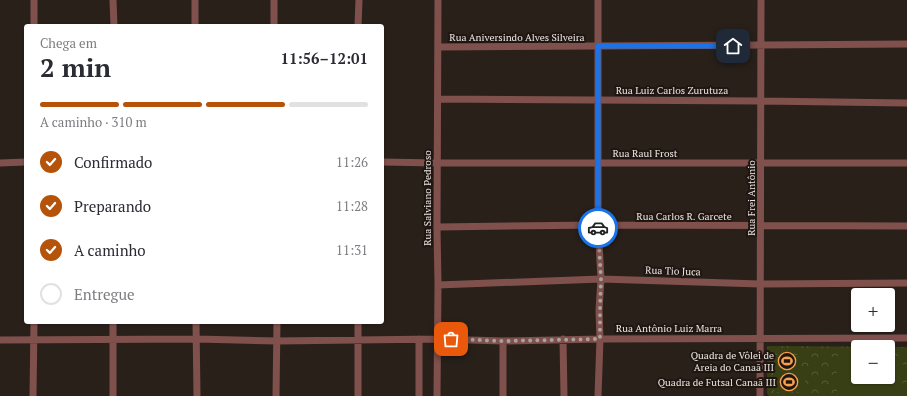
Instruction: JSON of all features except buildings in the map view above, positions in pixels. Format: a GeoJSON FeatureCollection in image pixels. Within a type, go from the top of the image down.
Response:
{"type":"FeatureCollection","features":[{"type":"Feature","properties":{"kind":"street"},"geometry":{"type":"LineString","coordinates":[[34,0],[34,24]]}},
{"type":"Feature","properties":{"kind":"street"},"geometry":{"type":"LineString","coordinates":[[113,0],[114,24]]}},
{"type":"Feature","properties":{"kind":"street"},"geometry":{"type":"LineString","coordinates":[[195,0],[195,24]]}},
{"type":"Feature","properties":{"kind":"street"},"geometry":{"type":"LineString","coordinates":[[274,0],[274,24]]}},
{"type":"Feature","properties":{"kind":"street"},"geometry":{"type":"LineString","coordinates":[[358,24],[359,0]]}},
{"type":"Feature","properties":{"kind":"street","name":"Rua Salviano Pedroso"},"geometry":{"type":"LineString","coordinates":[[437,396],[438,0]]}},
{"type":"Feature","properties":{"kind":"street"},"geometry":{"type":"LineString","coordinates":[[598,0],[598,225],[601,279],[598,396]]}},
{"type":"Feature","properties":{"kind":"street","name":"Rua Frei Antônio"},"geometry":{"type":"LineString","coordinates":[[760,396],[761,0]]}},
{"type":"Feature","properties":{"kind":"street","name":"Rua Aniversindo Alves Silveira"},"geometry":{"type":"LineString","coordinates":[[438,47],[907,44]]}},
{"type":"Feature","properties":{"kind":"street","name":"Rua Luiz Carlos Zurutuza"},"geometry":{"type":"LineString","coordinates":[[438,99],[907,103]]}},
{"type":"Feature","properties":{"kind":"street"},"geometry":{"type":"LineString","coordinates":[[0,162],[24,162]]}},
{"type":"Feature","properties":{"kind":"street","name":"Rua Raul Frost"},"geometry":{"type":"LineString","coordinates":[[384,162],[761,164],[907,163]]}},
{"type":"Feature","properties":{"kind":"street","name":"Rua Carlos R. Garcete"},"geometry":{"type":"LineString","coordinates":[[437,227],[598,225],[907,226]]}},
{"type":"Feature","properties":{"kind":"street","name":"Rua Tio Juca"},"geometry":{"type":"LineString","coordinates":[[438,285],[601,279],[760,284],[907,283]]}},
{"type":"Feature","properties":{"kind":"street"},"geometry":{"type":"LineString","coordinates":[[33,396],[34,324]]}},
{"type":"Feature","properties":{"kind":"street"},"geometry":{"type":"LineString","coordinates":[[113,324],[113,396]]}},
{"type":"Feature","properties":{"kind":"street"},"geometry":{"type":"LineString","coordinates":[[196,324],[197,396]]}},
{"type":"Feature","properties":{"kind":"street"},"geometry":{"type":"LineString","coordinates":[[276,396],[277,324]]}},
{"type":"Feature","properties":{"kind":"street"},"geometry":{"type":"LineString","coordinates":[[358,324],[358,396]]}},
{"type":"Feature","properties":{"kind":"street","name":"Rua Antônio Luiz Marra"},"geometry":{"type":"LineString","coordinates":[[0,340],[277,341],[437,339],[503,341],[564,339],[907,338]]}},
{"type":"Feature","properties":{"kind":"street"},"geometry":{"type":"LineString","coordinates":[[419,339],[419,396]]}},
{"type":"Feature","properties":{"kind":"street"},"geometry":{"type":"LineString","coordinates":[[564,339],[564,396]]}},
{"type":"Feature","properties":{"kind":"street"},"geometry":{"type":"LineString","coordinates":[[503,341],[503,396]]}},
{"type":"Feature","properties":{"kind":"green space"},"geometry":{"type":"Polygon","coordinates":[[[769,346],[851,347],[851,384],[895,384],[895,347],[907,347],[907,396],[769,396],[767,393],[767,347],[769,346]]]}},
{"type":"Feature","properties":{"kind":"green space","name":"Quadra de Vôlei de Areia do Canaã III"},"geometry":{"type":"Polygon","coordinates":[[[776,355],[798,355],[798,368],[776,368],[776,355]]]}},
{"type":"Feature","properties":{"kind":"green space"},"geometry":{"type":"Polygon","coordinates":[[[837,356],[851,356],[851,384],[895,384],[895,356],[903,356],[902,395],[837,395],[837,356]]]}},
{"type":"Feature","properties":{"kind":"green space","name":"Quadra de Futsal Canaã III"},"geometry":{"type":"Polygon","coordinates":[[[774,371],[805,371],[805,392],[774,392],[774,371]]]}},
{"type":"Feature","properties":{"kind":"way so far"},"geometry":{"type":"LineString","coordinates":[[451,339],[503,341],[600,339],[601,279],[598,228]]}},
{"type":"Feature","properties":{"kind":"place","name":"Quadra de Vôlei de Areia do Canaã III"},"geometry":{"type":"Point","coordinates":[787,361]}},
{"type":"Feature","properties":{"kind":"place","name":"Quadra de Futsal Canaã III"},"geometry":{"type":"Point","coordinates":[789,382]}},
{"type":"Feature","properties":{"kind":"route"},"geometry":{"type":"LineString","coordinates":[[598,228],[598,46],[733,46]]}}]}
